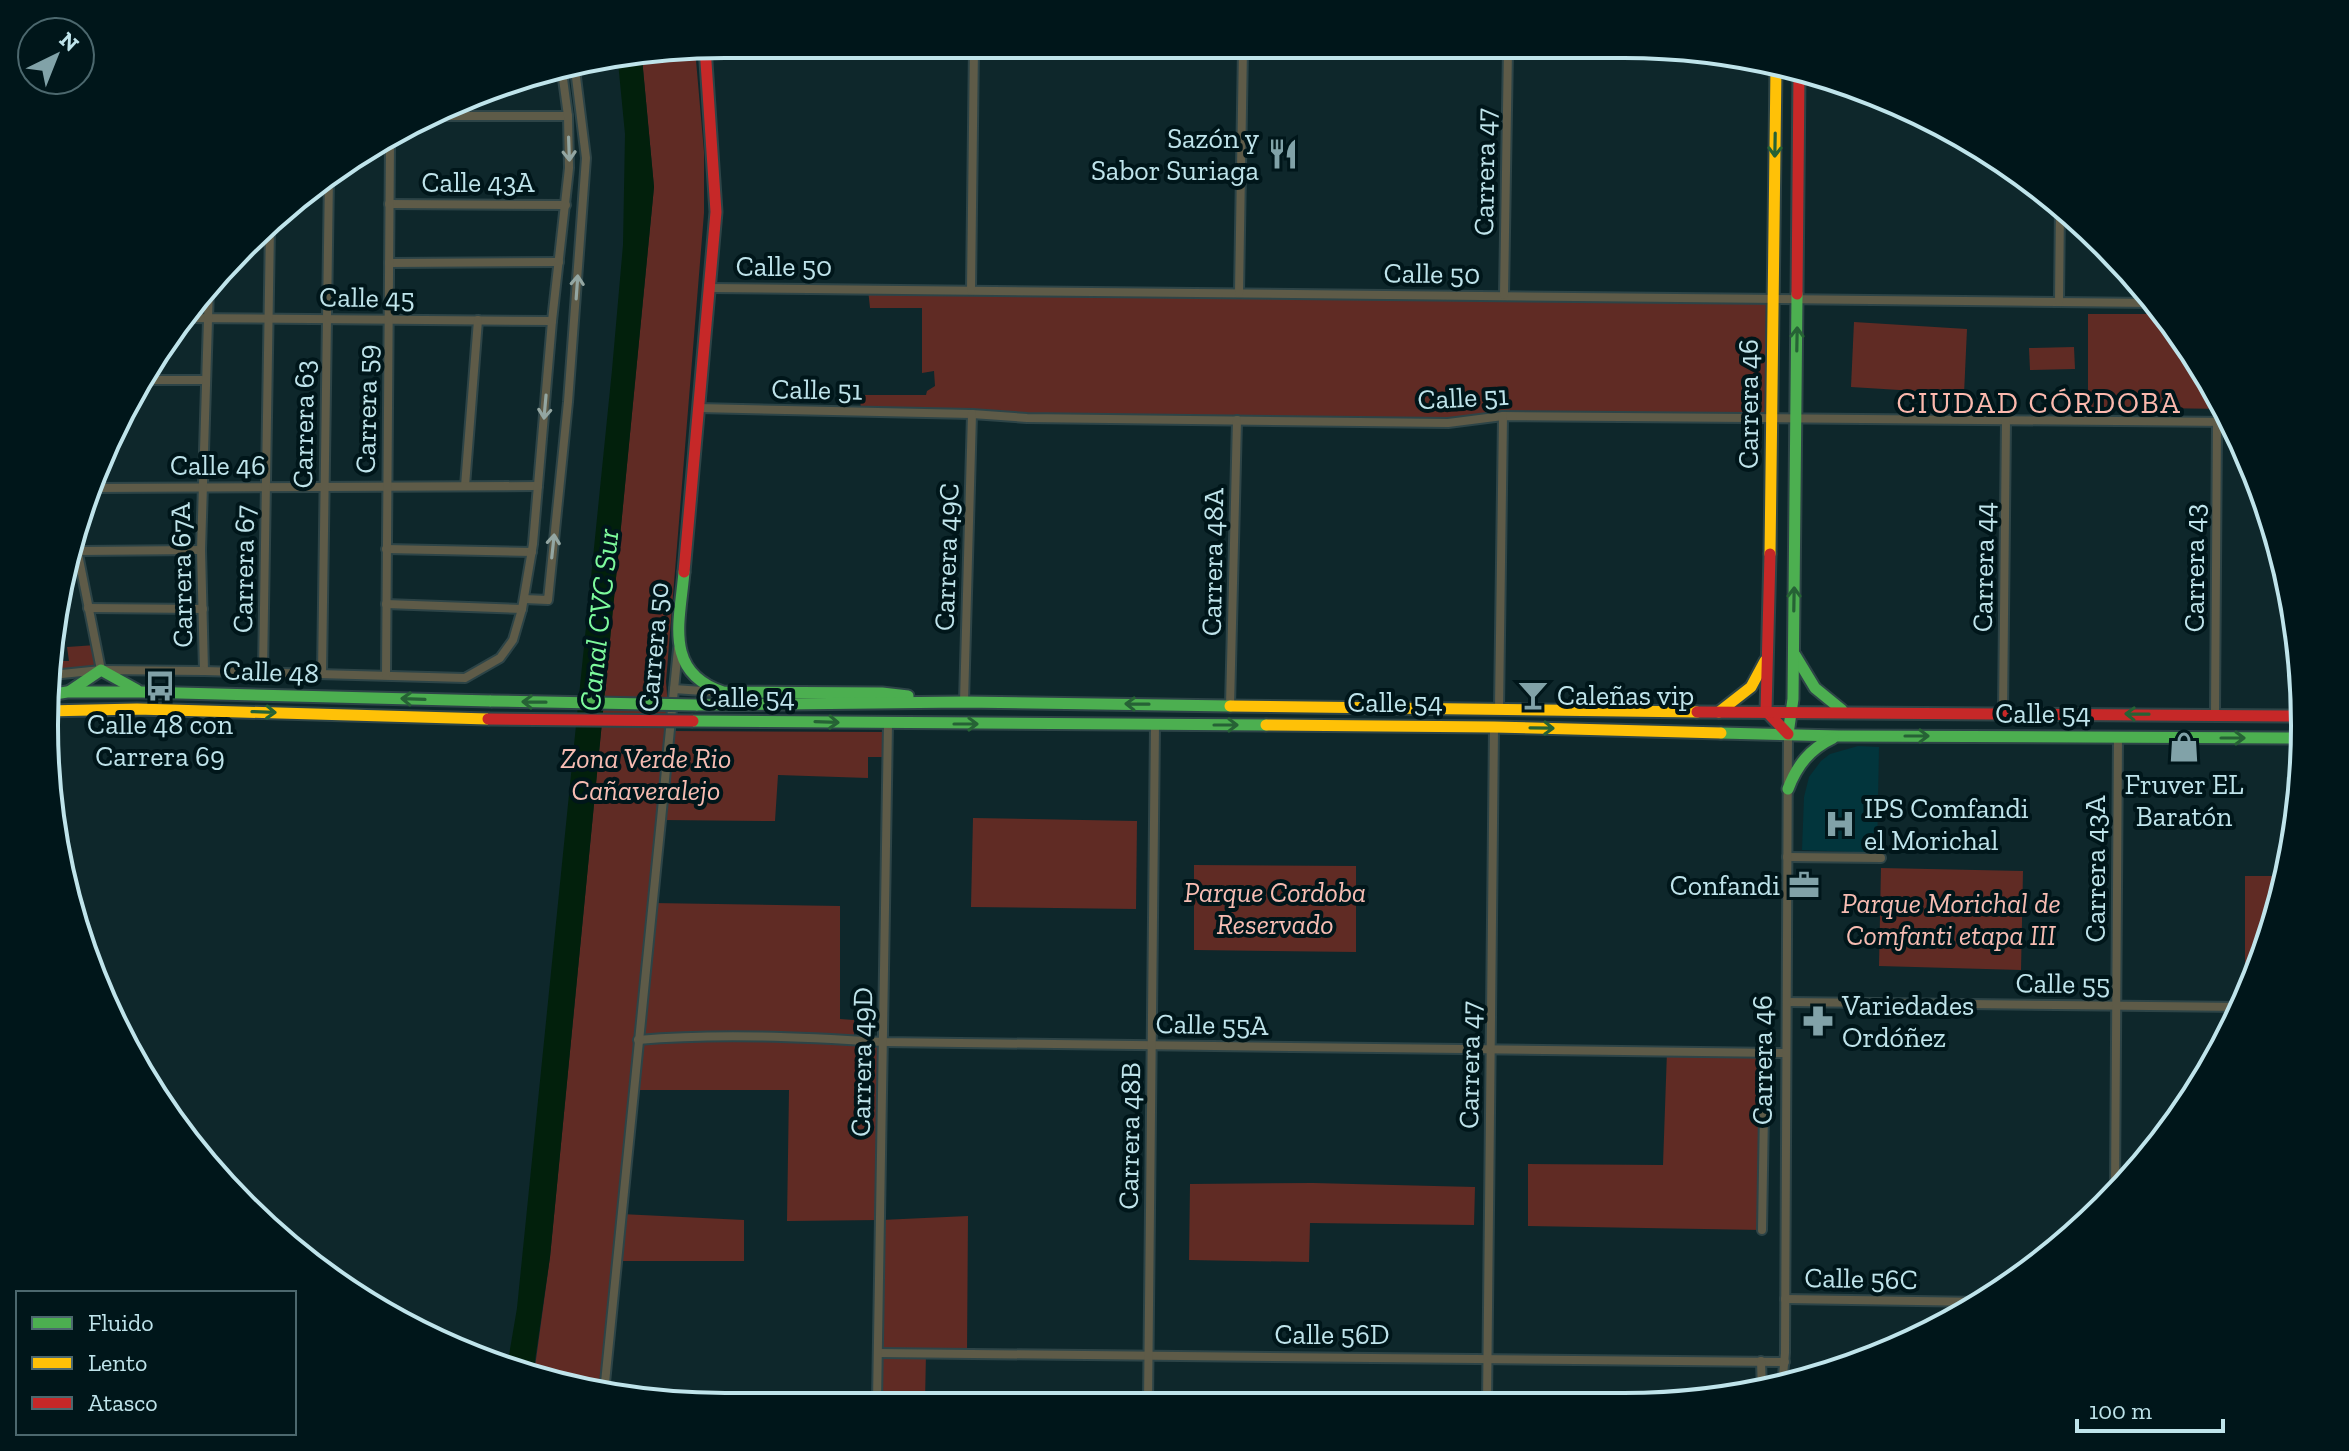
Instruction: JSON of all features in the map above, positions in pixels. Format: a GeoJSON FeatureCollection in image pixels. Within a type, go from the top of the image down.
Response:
{"type":"FeatureCollection","features":[{"type":"Feature","properties":{"kind":"main road","name":"Carrera 50"},"geometry":{"type":"LineString","coordinates":[[678,644],[716,212],[706,58]]}},
{"type":"Feature","properties":{"kind":"main road","name":"Carrera 46"},"geometry":{"type":"LineString","coordinates":[[1766,711],[1773,419],[1776,76]]}},
{"type":"Feature","properties":{"kind":"main road","name":"Carrera 46"},"geometry":{"type":"LineString","coordinates":[[1788,734],[1793,711],[1799,82]]}},
{"type":"Feature","properties":{"kind":"main road"},"geometry":{"type":"LineString","coordinates":[[1770,547],[1782,544],[1794,548]]}},
{"type":"Feature","properties":{"kind":"main road"},"geometry":{"type":"LineString","coordinates":[[678,644],[693,677],[723,692]]}},
{"type":"Feature","properties":{"kind":"main road"},"geometry":{"type":"LineString","coordinates":[[1719,712],[1751,687],[1765,662],[1768,649]]}},
{"type":"Feature","properties":{"kind":"main road"},"geometry":{"type":"LineString","coordinates":[[1793,651],[1802,671],[1815,688],[1843,711]]}},
{"type":"Feature","properties":{"kind":"main road"},"geometry":{"type":"LineString","coordinates":[[67,692],[101,670],[141,692]]}},
{"type":"Feature","properties":{"kind":"main road","name":"Calle 48"},"geometry":{"type":"LineString","coordinates":[[59,693],[141,692],[491,701]]}},
{"type":"Feature","properties":{"kind":"main road","name":"Calle 54"},"geometry":{"type":"LineString","coordinates":[[723,692],[882,693],[964,702]]}},
{"type":"Feature","properties":{"kind":"main road","name":"Calle 54"},"geometry":{"type":"LineString","coordinates":[[491,701],[696,705],[964,702],[2291,716]]}},
{"type":"Feature","properties":{"kind":"main road","name":"Calle 48"},"geometry":{"type":"LineString","coordinates":[[58,711],[137,709],[488,719]]}},
{"type":"Feature","properties":{"kind":"main road"},"geometry":{"type":"LineString","coordinates":[[1766,711],[1788,734]]}},
{"type":"Feature","properties":{"kind":"main road","name":"Calle 54"},"geometry":{"type":"LineString","coordinates":[[488,719],[1494,727],[1839,736],[2291,738]]}},
{"type":"Feature","properties":{"kind":"main road"},"geometry":{"type":"LineString","coordinates":[[1788,789],[1793,775],[1810,752],[1839,736]]}},
{"type":"Feature","properties":{"kind":"street"},"geometry":{"type":"LineString","coordinates":[[971,290],[974,58]]}},
{"type":"Feature","properties":{"kind":"street"},"geometry":{"type":"LineString","coordinates":[[1239,293],[1243,58]]}},
{"type":"Feature","properties":{"kind":"street","name":"Carrera 47"},"geometry":{"type":"LineString","coordinates":[[1504,295],[1508,58]]}},
{"type":"Feature","properties":{"kind":"street"},"geometry":{"type":"LineString","coordinates":[[386,604],[523,604],[548,600],[568,402],[586,158],[576,76]]}},
{"type":"Feature","properties":{"kind":"street"},"geometry":{"type":"LineString","coordinates":[[523,604],[532,552],[569,168],[568,116],[563,79]]}},
{"type":"Feature","properties":{"kind":"street"},"geometry":{"type":"LineString","coordinates":[[454,116],[568,116]]}},
{"type":"Feature","properties":{"kind":"street","name":"Carrera 59"},"geometry":{"type":"LineString","coordinates":[[386,675],[390,148]]}},
{"type":"Feature","properties":{"kind":"street","name":"Carrera 63"},"geometry":{"type":"LineString","coordinates":[[322,674],[329,189]]}},
{"type":"Feature","properties":{"kind":"street","name":"Calle 43A"},"geometry":{"type":"LineString","coordinates":[[389,204],[566,205]]}},
{"type":"Feature","properties":{"kind":"street"},"geometry":{"type":"LineString","coordinates":[[2059,302],[2060,221]]}},
{"type":"Feature","properties":{"kind":"street","name":"Carrera 67"},"geometry":{"type":"LineString","coordinates":[[263,672],[270,239]]}},
{"type":"Feature","properties":{"kind":"street"},"geometry":{"type":"LineString","coordinates":[[389,263],[559,262]]}},
{"type":"Feature","properties":{"kind":"street","name":"Calle 50"},"geometry":{"type":"LineString","coordinates":[[709,288],[2140,303]]}},
{"type":"Feature","properties":{"kind":"street","name":"Carrera 67A"},"geometry":{"type":"LineString","coordinates":[[204,671],[201,550],[209,303]]}},
{"type":"Feature","properties":{"kind":"street","name":"Calle 45"},"geometry":{"type":"LineString","coordinates":[[197,318],[552,321]]}},
{"type":"Feature","properties":{"kind":"street"},"geometry":{"type":"LineString","coordinates":[[465,486],[478,320]]}},
{"type":"Feature","properties":{"kind":"street"},"geometry":{"type":"LineString","coordinates":[[154,380],[206,380]]}},
{"type":"Feature","properties":{"kind":"street","name":"Calle 51"},"geometry":{"type":"LineString","coordinates":[[698,408],[1027,418],[1448,423],[1503,416],[2217,422]]}},
{"type":"Feature","properties":{"kind":"street","name":"Carrera 49C"},"geometry":{"type":"LineString","coordinates":[[964,702],[972,414]]}},
{"type":"Feature","properties":{"kind":"street"},"geometry":{"type":"LineString","coordinates":[[1499,709],[1503,416]]}},
{"type":"Feature","properties":{"kind":"street","name":"Carrera 48A"},"geometry":{"type":"LineString","coordinates":[[1230,706],[1237,420]]}},
{"type":"Feature","properties":{"kind":"street","name":"Carrera 44"},"geometry":{"type":"LineString","coordinates":[[2003,713],[2006,420]]}},
{"type":"Feature","properties":{"kind":"street","name":"Carrera 43"},"geometry":{"type":"LineString","coordinates":[[2215,715],[2217,422]]}},
{"type":"Feature","properties":{"kind":"street","name":"Calle 46"},"geometry":{"type":"LineString","coordinates":[[102,488],[538,486]]}},
{"type":"Feature","properties":{"kind":"street"},"geometry":{"type":"LineString","coordinates":[[386,549],[532,552]]}},
{"type":"Feature","properties":{"kind":"street"},"geometry":{"type":"LineString","coordinates":[[82,551],[201,550]]}},
{"type":"Feature","properties":{"kind":"street"},"geometry":{"type":"LineString","coordinates":[[79,561],[101,670]]}},
{"type":"Feature","properties":{"kind":"street","name":"Calle 48"},"geometry":{"type":"LineString","coordinates":[[60,674],[101,670],[465,678],[500,658],[513,640],[523,604]]}},
{"type":"Feature","properties":{"kind":"street"},"geometry":{"type":"LineString","coordinates":[[88,608],[203,609]]}},
{"type":"Feature","properties":{"kind":"street","name":"Carrera 50"},"geometry":{"type":"LineString","coordinates":[[605,1382],[678,644]]}},
{"type":"Feature","properties":{"kind":"street","name":"Calle 54"},"geometry":{"type":"LineString","coordinates":[[674,689],[723,692]]}},
{"type":"Feature","properties":{"kind":"street","name":"Carrera 49D"},"geometry":{"type":"LineString","coordinates":[[877,1393],[888,723]]}},
{"type":"Feature","properties":{"kind":"street","name":"Carrera 48B"},"geometry":{"type":"LineString","coordinates":[[1148,1393],[1155,725]]}},
{"type":"Feature","properties":{"kind":"street","name":"Carrera 47"},"geometry":{"type":"LineString","coordinates":[[1487,1393],[1494,727]]}},
{"type":"Feature","properties":{"kind":"street","name":"Carrera 46"},"geometry":{"type":"LineString","coordinates":[[1784,1373],[1788,734]]}},
{"type":"Feature","properties":{"kind":"street","name":"Carrera 43A"},"geometry":{"type":"LineString","coordinates":[[2115,1176],[2118,737]]}},
{"type":"Feature","properties":{"kind":"street"},"geometry":{"type":"LineString","coordinates":[[1787,857],[1881,858]]}},
{"type":"Feature","properties":{"kind":"street","name":"Calle 55"},"geometry":{"type":"LineString","coordinates":[[1787,1002],[2228,1007]]}},
{"type":"Feature","properties":{"kind":"street","name":"Calle 55A"},"geometry":{"type":"LineString","coordinates":[[638,1040],[671,1037],[791,1038],[883,1042],[1786,1053]]}},
{"type":"Feature","properties":{"kind":"street","name":"Carrera 46"},"geometry":{"type":"LineString","coordinates":[[1762,1230],[1765,1052]]}},
{"type":"Feature","properties":{"kind":"street","name":"Calle 56C"},"geometry":{"type":"LineString","coordinates":[[1785,1299],[1961,1302]]}},
{"type":"Feature","properties":{"kind":"street","name":"Calle 56D"},"geometry":{"type":"LineString","coordinates":[[878,1353],[1785,1362]]}},
{"type":"Feature","properties":{"kind":"street"},"geometry":{"type":"LineString","coordinates":[[1761,1361],[1762,1378]]}},
{"type":"Feature","properties":{"kind":"shaded area","name":"IPS Comfandi el Morichal"},"geometry":{"type":"Polygon","coordinates":[[[1858,746],[1879,747],[1877,853],[1802,850],[1804,797],[1809,777],[1830,754],[1858,746]]]}},
{"type":"Feature","properties":{"kind":"green space","name":"Zona Verde Rio Cañaveralejo"},"geometry":{"type":"Polygon","coordinates":[[[696,59],[704,152],[704,213],[666,682],[670,731],[888,732],[887,757],[868,757],[868,778],[778,775],[775,821],[662,820],[653,903],[840,906],[840,1019],[854,1020],[854,1040],[883,1042],[881,1220],[968,1216],[967,1353],[926,1353],[925,1393],[877,1393],[880,1220],[787,1221],[789,1090],[633,1090],[621,1214],[744,1220],[744,1261],[617,1261],[605,1382],[535,1365],[550,1257],[654,187],[643,63],[696,59]]]}},
{"type":"Feature","properties":{"kind":"green space"},"geometry":{"type":"Polygon","coordinates":[[[868,289],[1766,298],[1765,418],[1503,416],[1448,423],[861,412],[860,395],[926,395],[935,386],[934,371],[922,373],[922,308],[870,308],[868,289]]]}},
{"type":"Feature","properties":{"kind":"green space"},"geometry":{"type":"Polygon","coordinates":[[[2088,314],[2149,314],[2179,355],[2211,409],[2088,407],[2088,314]]]}},
{"type":"Feature","properties":{"kind":"green space"},"geometry":{"type":"Polygon","coordinates":[[[1854,322],[1967,329],[1964,394],[1851,387],[1854,322]]]}},
{"type":"Feature","properties":{"kind":"green space"},"geometry":{"type":"Polygon","coordinates":[[[2074,347],[2075,369],[2030,370],[2029,348],[2074,347]]]}},
{"type":"Feature","properties":{"kind":"green space"},"geometry":{"type":"Polygon","coordinates":[[[96,645],[101,670],[60,674],[61,661],[69,661],[67,647],[96,645]]]}},
{"type":"Feature","properties":{"kind":"green space"},"geometry":{"type":"Polygon","coordinates":[[[973,818],[1137,821],[1136,909],[971,907],[973,818]]]}},
{"type":"Feature","properties":{"kind":"green space","name":"Parque Cordoba Reservado"},"geometry":{"type":"Polygon","coordinates":[[[1194,865],[1356,866],[1356,952],[1194,950],[1194,865]]]}},
{"type":"Feature","properties":{"kind":"green space","name":"Parque Morichal de Comfanti etapa III"},"geometry":{"type":"Polygon","coordinates":[[[1881,868],[2023,871],[2021,970],[1879,966],[1881,868]]]}},
{"type":"Feature","properties":{"kind":"green space"},"geometry":{"type":"Polygon","coordinates":[[[2245,876],[2273,876],[2256,940],[2245,966],[2245,876]]]}},
{"type":"Feature","properties":{"kind":"green space"},"geometry":{"type":"Polygon","coordinates":[[[1667,1051],[1765,1052],[1762,1230],[1528,1226],[1528,1164],[1663,1165],[1667,1051]]]}},
{"type":"Feature","properties":{"kind":"green space"},"geometry":{"type":"Polygon","coordinates":[[[1190,1184],[1475,1187],[1474,1225],[1310,1223],[1309,1262],[1189,1260],[1190,1184]]]}},
{"type":"Feature","properties":{"kind":"water","name":"Canal CVC Sur"},"geometry":{"type":"Polygon","coordinates":[[[643,63],[654,187],[550,1257],[534,1365],[509,1357],[517,1308],[612,370],[623,245],[625,134],[619,67],[643,63]]]}},
{"type":"Feature","properties":{"kind":"traffic: fast"},"geometry":{"type":"LineString","coordinates":[[1788,734],[1793,699],[1797,294]]}},
{"type":"Feature","properties":{"kind":"traffic: fast"},"geometry":{"type":"LineString","coordinates":[[684,572],[680,643],[683,658],[691,672],[704,683],[723,692],[882,693],[908,696]]}},
{"type":"Feature","properties":{"kind":"traffic: fast"},"geometry":{"type":"LineString","coordinates":[[1795,655],[1815,688],[1842,710]]}},
{"type":"Feature","properties":{"kind":"traffic: fast"},"geometry":{"type":"LineString","coordinates":[[70,691],[101,670],[137,690]]}},
{"type":"Feature","properties":{"kind":"traffic: fast"},"geometry":{"type":"LineString","coordinates":[[59,693],[141,692],[491,701]]}},
{"type":"Feature","properties":{"kind":"traffic: fast"},"geometry":{"type":"LineString","coordinates":[[491,701],[696,705]]}},
{"type":"Feature","properties":{"kind":"traffic: fast"},"geometry":{"type":"LineString","coordinates":[[696,705],[964,702],[1230,706]]}},
{"type":"Feature","properties":{"kind":"traffic: fast"},"geometry":{"type":"LineString","coordinates":[[693,721],[1266,725]]}},
{"type":"Feature","properties":{"kind":"traffic: fast"},"geometry":{"type":"LineString","coordinates":[[1721,733],[2291,738]]}},
{"type":"Feature","properties":{"kind":"traffic: fast"},"geometry":{"type":"LineString","coordinates":[[1788,789],[1805,759],[1833,738]]}},
{"type":"Feature","properties":{"kind":"traffic: slow"},"geometry":{"type":"LineString","coordinates":[[1770,554],[1776,76]]}},
{"type":"Feature","properties":{"kind":"traffic: slow"},"geometry":{"type":"LineString","coordinates":[[1719,712],[1751,687],[1765,661]]}},
{"type":"Feature","properties":{"kind":"traffic: slow"},"geometry":{"type":"LineString","coordinates":[[1230,706],[1697,712]]}},
{"type":"Feature","properties":{"kind":"traffic: slow"},"geometry":{"type":"LineString","coordinates":[[58,711],[137,709],[488,719]]}},
{"type":"Feature","properties":{"kind":"traffic: slow"},"geometry":{"type":"LineString","coordinates":[[1266,725],[1721,733]]}},
{"type":"Feature","properties":{"kind":"traffic: jam"},"geometry":{"type":"LineString","coordinates":[[684,572],[716,212],[706,58]]}},
{"type":"Feature","properties":{"kind":"traffic: jam"},"geometry":{"type":"LineString","coordinates":[[1797,294],[1799,82]]}},
{"type":"Feature","properties":{"kind":"traffic: jam"},"geometry":{"type":"LineString","coordinates":[[1770,554],[1766,711],[1788,734]]}},
{"type":"Feature","properties":{"kind":"traffic: jam"},"geometry":{"type":"LineString","coordinates":[[1697,712],[2291,716]]}},
{"type":"Feature","properties":{"kind":"traffic: jam"},"geometry":{"type":"LineString","coordinates":[[488,719],[693,721]]}},
{"type":"Feature","properties":{"kind":"place","name":"Sazón y Sabor Suriaga"},"geometry":{"type":"Point","coordinates":[1283,154]}},
{"type":"Feature","properties":{"kind":"place","name":"Calle 48 con Carrera 69"},"geometry":{"type":"Point","coordinates":[160,686]}},
{"type":"Feature","properties":{"kind":"place","name":"Caleñas vip"},"geometry":{"type":"Point","coordinates":[1533,695]}},
{"type":"Feature","properties":{"kind":"place","name":"Fruver EL Baratón"},"geometry":{"type":"Point","coordinates":[2184,747]}},
{"type":"Feature","properties":{"kind":"place","name":"IPS Comfandi el Morichal"},"geometry":{"type":"Point","coordinates":[1840,824]}},
{"type":"Feature","properties":{"kind":"place","name":"Confandi"},"geometry":{"type":"Point","coordinates":[1804,885]}},
{"type":"Feature","properties":{"kind":"place","name":"Variedades Ordóñez"},"geometry":{"type":"Point","coordinates":[1818,1021]}},
{"type":"Feature","properties":{"kind":"district","name":"CIUDAD CÓRDOBA"},"geometry":{"type":"Point","coordinates":[2039,403]}}]}
